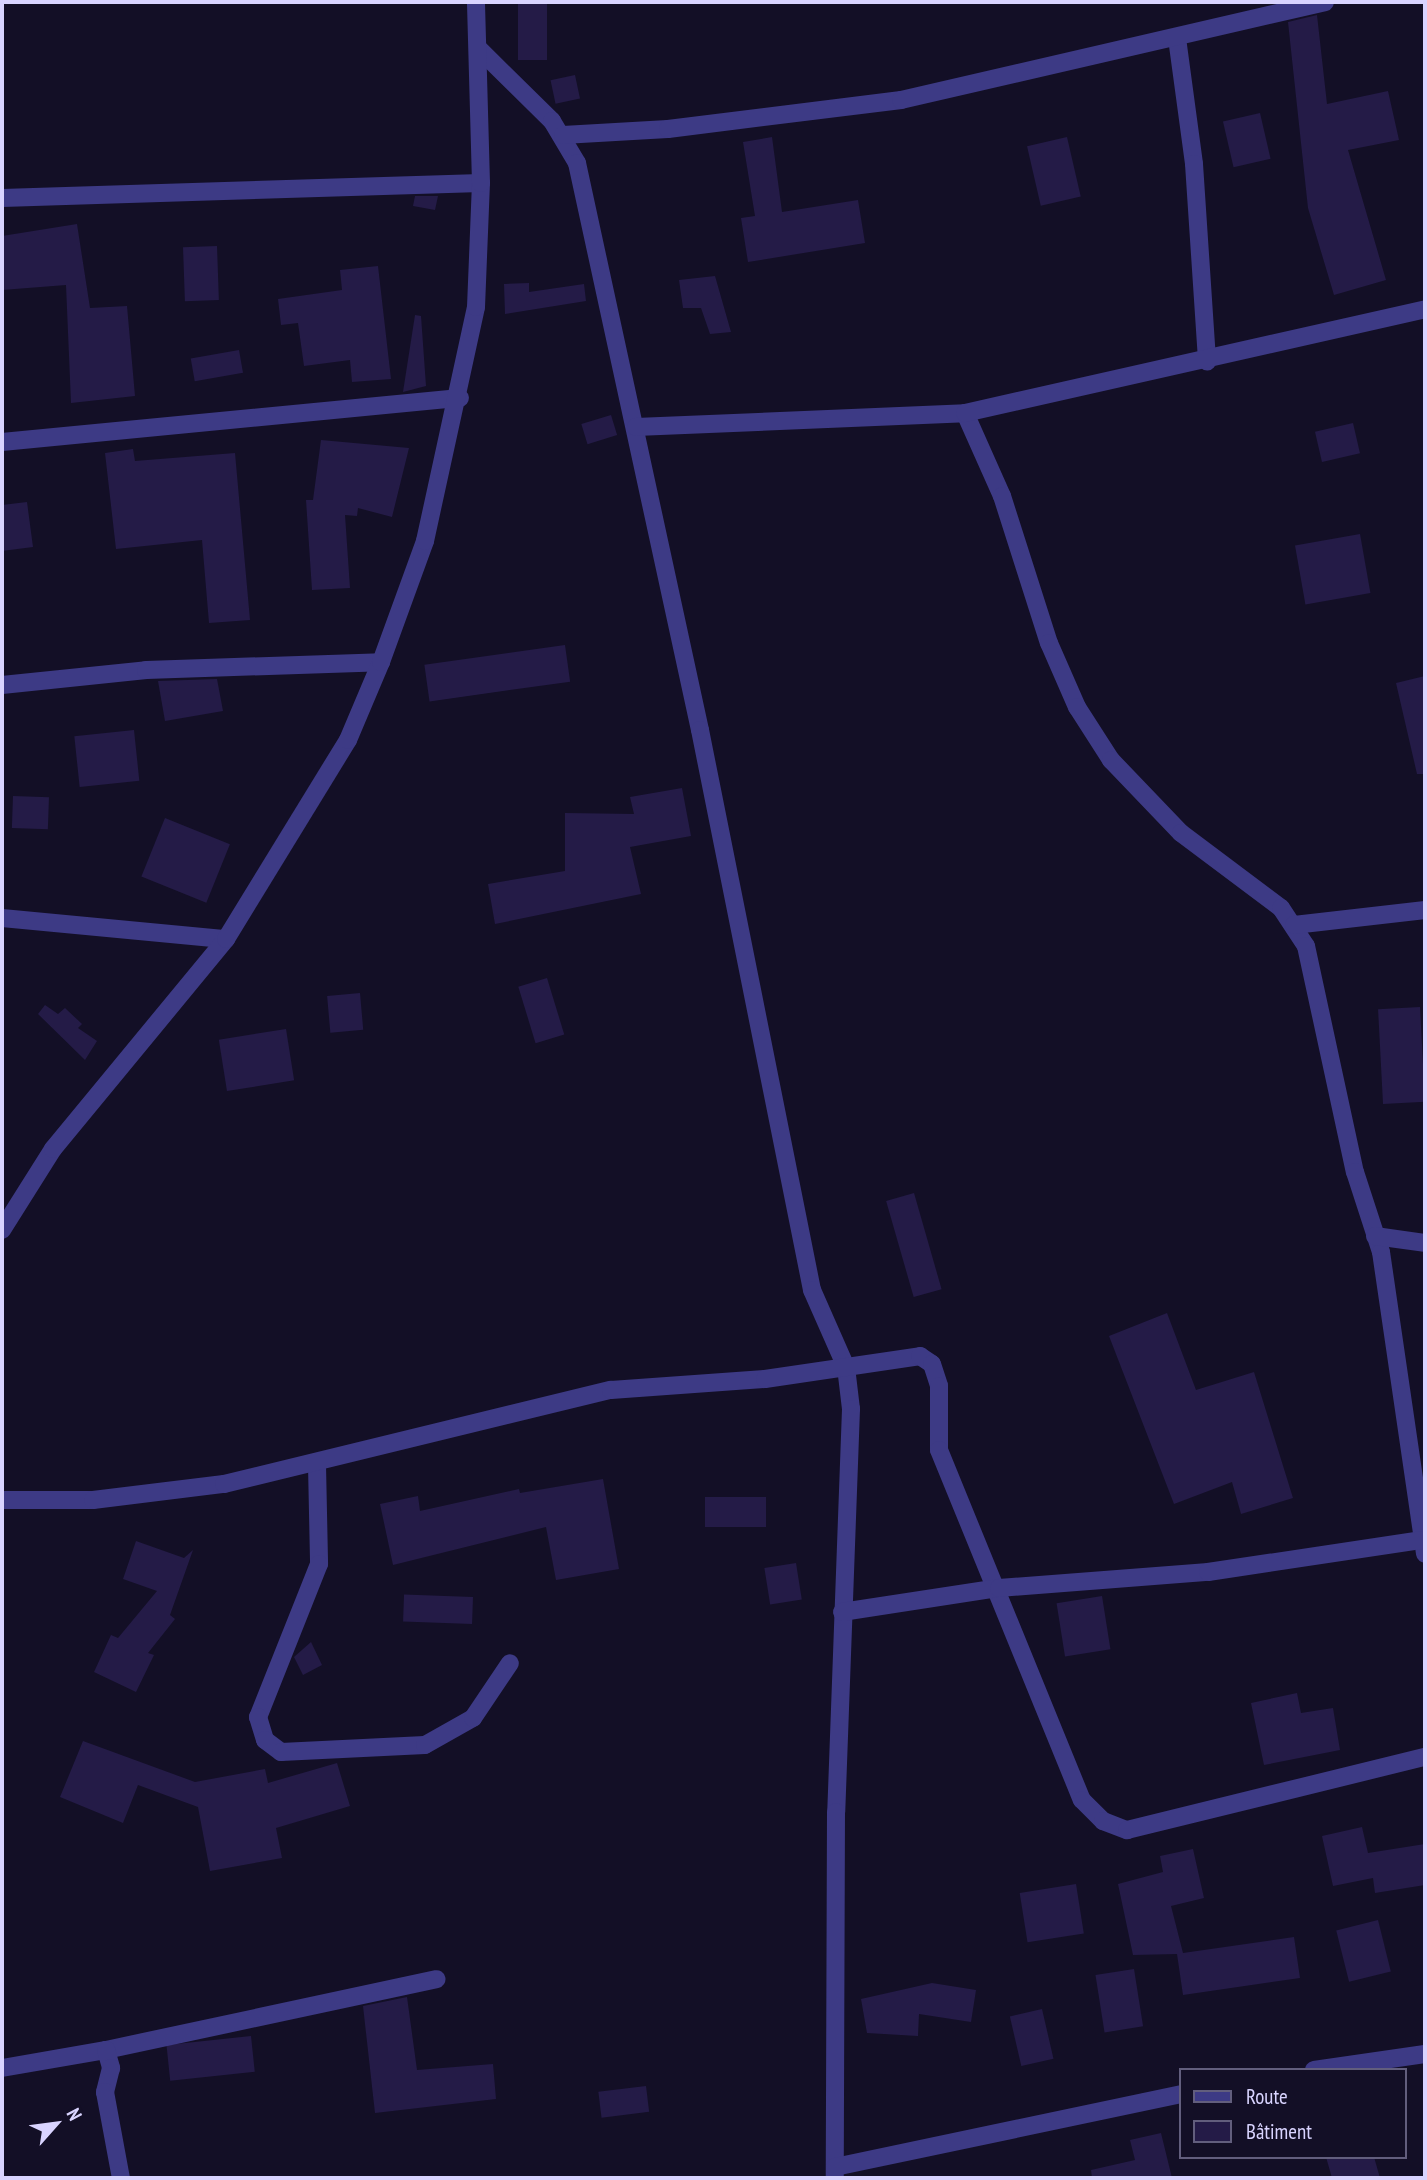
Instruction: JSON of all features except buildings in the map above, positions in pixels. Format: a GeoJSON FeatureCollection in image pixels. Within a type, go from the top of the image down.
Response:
{"type":"FeatureCollection","features":[{"type":"Feature","properties":{"kind":"street"},"geometry":{"type":"LineString","coordinates":[[2,1230],[8,1203],[226,939],[334,764],[381,662],[425,541],[460,398],[476,307],[481,183],[476,2]]}},
{"type":"Feature","properties":{"kind":"street"},"geometry":{"type":"LineString","coordinates":[[563,135],[668,129],[901,100],[1325,2]]}},
{"type":"Feature","properties":{"kind":"street"},"geometry":{"type":"LineString","coordinates":[[1177,38],[1194,164],[1207,362]]}},
{"type":"Feature","properties":{"kind":"street"},"geometry":{"type":"LineString","coordinates":[[478,48],[563,135],[577,163],[636,427],[813,1290],[846,1367],[851,1409],[835,1812],[835,2173],[1178,2094]]}},
{"type":"Feature","properties":{"kind":"street"},"geometry":{"type":"LineString","coordinates":[[2,198],[481,183]]}},
{"type":"Feature","properties":{"kind":"street"},"geometry":{"type":"LineString","coordinates":[[636,427],[965,413],[1207,362],[1425,309]]}},
{"type":"Feature","properties":{"kind":"street"},"geometry":{"type":"LineString","coordinates":[[2,442],[460,398]]}},
{"type":"Feature","properties":{"kind":"street"},"geometry":{"type":"LineString","coordinates":[[842,1612],[999,1588],[1208,1572],[1423,1547],[1375,1236],[1355,1172],[1312,968],[1294,925],[1281,908],[1181,833],[1111,760],[1077,707],[1049,643],[1002,496],[965,413]]}},
{"type":"Feature","properties":{"kind":"street"},"geometry":{"type":"LineString","coordinates":[[2,685],[146,670],[381,662]]}},
{"type":"Feature","properties":{"kind":"street"},"geometry":{"type":"LineString","coordinates":[[1294,925],[1425,910]]}},
{"type":"Feature","properties":{"kind":"street"},"geometry":{"type":"LineString","coordinates":[[2,918],[226,939]]}},
{"type":"Feature","properties":{"kind":"street"},"geometry":{"type":"LineString","coordinates":[[1375,1236],[1425,1243]]}},
{"type":"Feature","properties":{"kind":"street"},"geometry":{"type":"LineString","coordinates":[[2,1500],[93,1500],[225,1484],[317,1465],[611,1390],[846,1367],[920,1356],[932,1364],[939,1386],[939,1450],[999,1588],[1082,1800],[1103,1821],[1127,1830],[1425,1757]]}},
{"type":"Feature","properties":{"kind":"street"},"geometry":{"type":"LineString","coordinates":[[317,1465],[319,1564],[258,1717],[265,1740],[281,1752],[425,1745],[473,1718],[510,1663]]}},
{"type":"Feature","properties":{"kind":"street"},"geometry":{"type":"LineString","coordinates":[[2,2068],[106,2050],[436,1979]]}},
{"type":"Feature","properties":{"kind":"street"},"geometry":{"type":"LineString","coordinates":[[106,2050],[111,2068],[105,2092],[121,2178]]}},
{"type":"Feature","properties":{"kind":"street"},"geometry":{"type":"LineString","coordinates":[[1328,2068],[1425,2054]]}}]}
